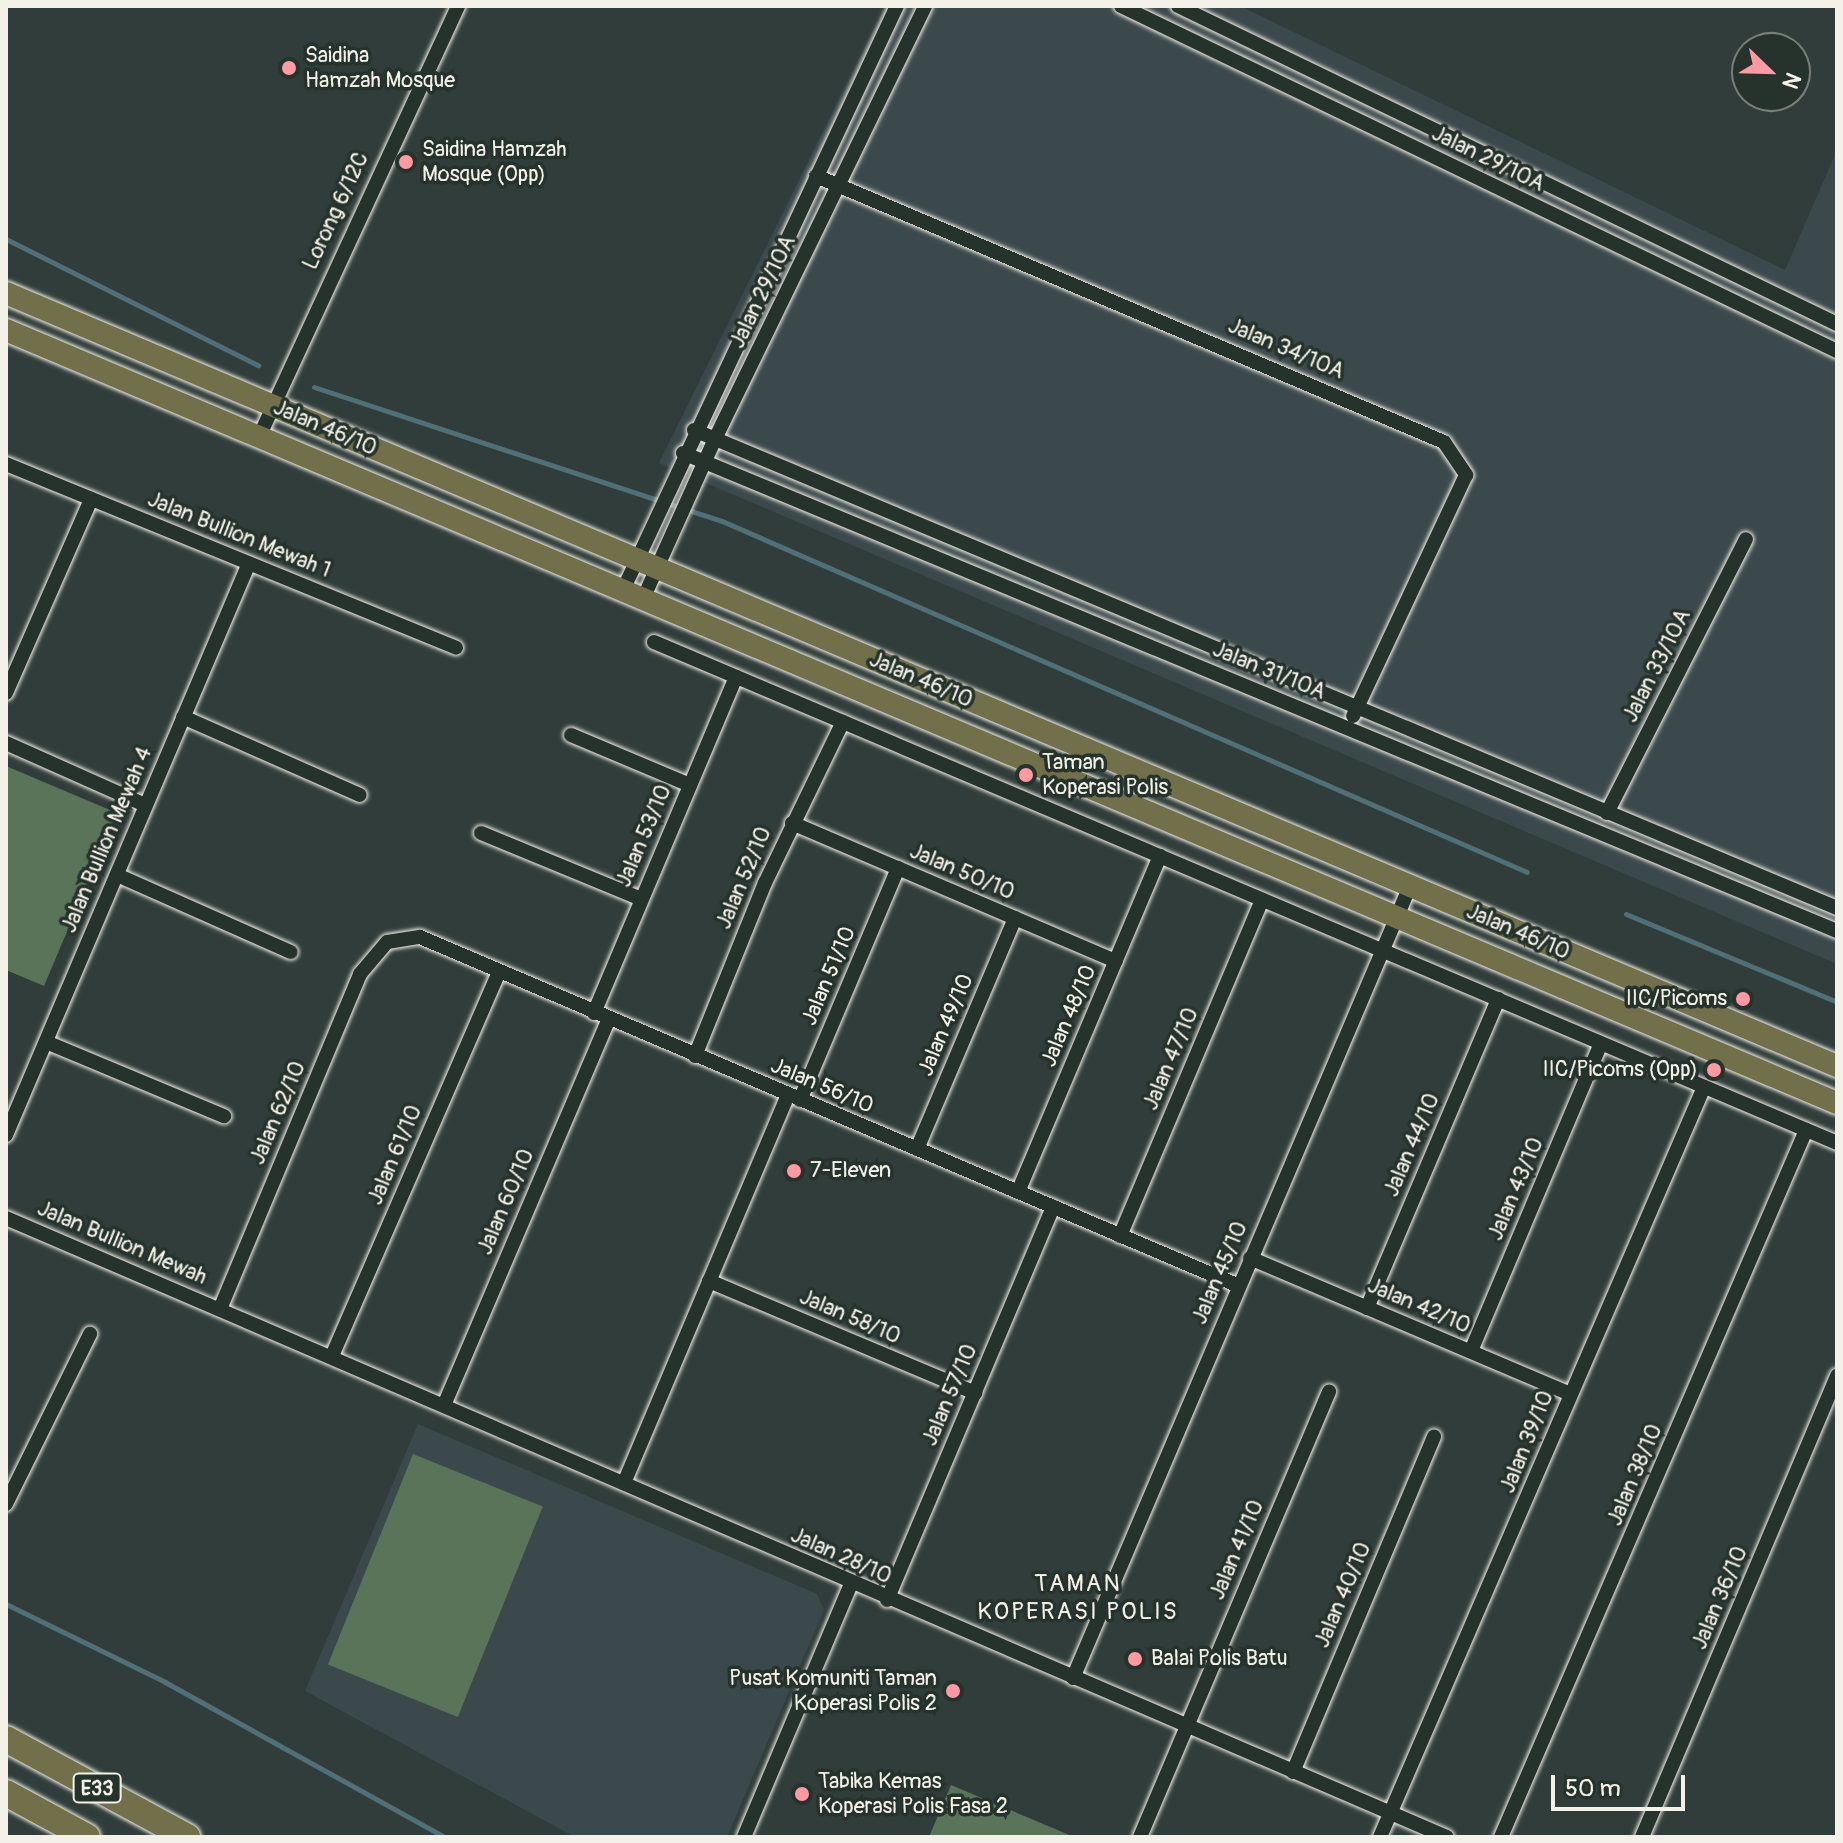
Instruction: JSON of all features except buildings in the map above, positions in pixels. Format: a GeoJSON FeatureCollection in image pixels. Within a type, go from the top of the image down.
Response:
{"type":"FeatureCollection","features":[{"type":"Feature","properties":{"kind":"highway","name":"E33"},"geometry":{"type":"LineString","coordinates":[[6,1739],[187,1837]]}},
{"type":"Feature","properties":{"kind":"highway","name":"E33"},"geometry":{"type":"LineString","coordinates":[[6,1793],[87,1837]]}},
{"type":"Feature","properties":{"kind":"main road","name":"Jalan 46/10"},"geometry":{"type":"LineString","coordinates":[[6,293],[1837,1066]]}},
{"type":"Feature","properties":{"kind":"main road","name":"Jalan 46/10"},"geometry":{"type":"LineString","coordinates":[[6,330],[1837,1103]]}},
{"type":"Feature","properties":{"kind":"street","name":"Lorong 6/12C"},"geometry":{"type":"LineString","coordinates":[[259,437],[458,6]]}},
{"type":"Feature","properties":{"kind":"street","name":"Jalan 29/10A"},"geometry":{"type":"LineString","coordinates":[[633,595],[646,564],[653,521],[683,453],[897,6]]}},
{"type":"Feature","properties":{"kind":"street","name":"Jalan 29/10A"},"geometry":{"type":"LineString","coordinates":[[633,595],[646,564],[671,535],[925,6]]}},
{"type":"Feature","properties":{"kind":"street","name":"Jalan 29/10A"},"geometry":{"type":"LineString","coordinates":[[1121,6],[1837,351]]}},
{"type":"Feature","properties":{"kind":"street","name":"Jalan 29/10A"},"geometry":{"type":"LineString","coordinates":[[1178,6],[1837,324]]}},
{"type":"Feature","properties":{"kind":"street","name":"Jalan 34/10A"},"geometry":{"type":"LineString","coordinates":[[816,176],[1444,442],[1466,475],[1348,727]]}},
{"type":"Feature","properties":{"kind":"street","name":"Jalan 31/10A"},"geometry":{"type":"LineString","coordinates":[[694,430],[1837,908]]}},
{"type":"Feature","properties":{"kind":"street","name":"Jalan 31/10A"},"geometry":{"type":"LineString","coordinates":[[683,453],[1837,931]]}},
{"type":"Feature","properties":{"kind":"street","name":"Jalan Bullion Mewah 1"},"geometry":{"type":"LineString","coordinates":[[6,464],[456,648]]}},
{"type":"Feature","properties":{"kind":"street"},"geometry":{"type":"LineString","coordinates":[[6,693],[91,499]]}},
{"type":"Feature","properties":{"kind":"street","name":"Jalan 33/10A"},"geometry":{"type":"LineString","coordinates":[[1607,813],[1746,539]]}},
{"type":"Feature","properties":{"kind":"street","name":"Jalan Bullion Mewah 4"},"geometry":{"type":"LineString","coordinates":[[6,1135],[249,563]]}},
{"type":"Feature","properties":{"kind":"street"},"geometry":{"type":"LineString","coordinates":[[654,642],[1837,1143]]}},
{"type":"Feature","properties":{"kind":"street","name":"Jalan 53/10"},"geometry":{"type":"LineString","coordinates":[[594,1013],[736,677]]}},
{"type":"Feature","properties":{"kind":"street"},"geometry":{"type":"LineString","coordinates":[[183,717],[360,795]]}},
{"type":"Feature","properties":{"kind":"street","name":"Jalan 52/10"},"geometry":{"type":"LineString","coordinates":[[695,1056],[792,823],[843,722]]}},
{"type":"Feature","properties":{"kind":"street"},"geometry":{"type":"LineString","coordinates":[[571,735],[690,785]]}},
{"type":"Feature","properties":{"kind":"street"},"geometry":{"type":"LineString","coordinates":[[6,743],[145,805]]}},
{"type":"Feature","properties":{"kind":"street","name":"Jalan 50/10"},"geometry":{"type":"LineString","coordinates":[[792,823],[1116,961]]}},
{"type":"Feature","properties":{"kind":"street"},"geometry":{"type":"LineString","coordinates":[[481,833],[641,899]]}},
{"type":"Feature","properties":{"kind":"street","name":"Jalan 48/10"},"geometry":{"type":"LineString","coordinates":[[1018,1192],[1160,856]]}},
{"type":"Feature","properties":{"kind":"street","name":"Jalan 51/10"},"geometry":{"type":"LineString","coordinates":[[794,1097],[898,868]]}},
{"type":"Feature","properties":{"kind":"street"},"geometry":{"type":"LineString","coordinates":[[117,875],[291,952]]}},
{"type":"Feature","properties":{"kind":"street","name":"Jalan 45/10"},"geometry":{"type":"LineString","coordinates":[[1073,1678],[1410,886]]}},
{"type":"Feature","properties":{"kind":"street","name":"Jalan 47/10"},"geometry":{"type":"LineString","coordinates":[[1120,1236],[1262,900]]}},
{"type":"Feature","properties":{"kind":"street","name":"Jalan 49/10"},"geometry":{"type":"LineString","coordinates":[[917,1149],[1015,918]]}},
{"type":"Feature","properties":{"kind":"street","name":"Jalan 56/10"},"geometry":{"type":"LineString","coordinates":[[387,942],[420,937],[1239,1286]]}},
{"type":"Feature","properties":{"kind":"street","name":"Jalan 62/10"},"geometry":{"type":"LineString","coordinates":[[220,1309],[360,974],[387,942]]}},
{"type":"Feature","properties":{"kind":"street","name":"Jalan 61/10"},"geometry":{"type":"LineString","coordinates":[[332,1356],[499,972]]}},
{"type":"Feature","properties":{"kind":"street","name":"Jalan 44/10"},"geometry":{"type":"LineString","coordinates":[[1367,1308],[1498,999]]}},
{"type":"Feature","properties":{"kind":"street","name":"Jalan 60/10"},"geometry":{"type":"LineString","coordinates":[[445,1403],[609,1019]]}},
{"type":"Feature","properties":{"kind":"street"},"geometry":{"type":"LineString","coordinates":[[46,1042],[224,1116]]}},
{"type":"Feature","properties":{"kind":"street","name":"Jalan 43/10"},"geometry":{"type":"LineString","coordinates":[[1471,1351],[1601,1043]]}},
{"type":"Feature","properties":{"kind":"street","name":"Jalan 39/10"},"geometry":{"type":"LineString","coordinates":[[1380,1837],[1704,1087]]}},
{"type":"Feature","properties":{"kind":"street"},"geometry":{"type":"LineString","coordinates":[[624,1483],[709,1281],[794,1097]]}},
{"type":"Feature","properties":{"kind":"street","name":"Jalan 38/10"},"geometry":{"type":"LineString","coordinates":[[1501,1837],[1806,1130]]}},
{"type":"Feature","properties":{"kind":"street","name":"Jalan 57/10"},"geometry":{"type":"LineString","coordinates":[[887,1600],[1053,1207]]}},
{"type":"Feature","properties":{"kind":"street","name":"Jalan Bullion Mewah"},"geometry":{"type":"LineString","coordinates":[[6,1218],[220,1309]]}},
{"type":"Feature","properties":{"kind":"street","name":"Jalan 42/10"},"geometry":{"type":"LineString","coordinates":[[1250,1258],[1570,1394]]}},
{"type":"Feature","properties":{"kind":"street","name":"Jalan 58/10"},"geometry":{"type":"LineString","coordinates":[[709,1281],[975,1393]]}},
{"type":"Feature","properties":{"kind":"street","name":"Jalan 28/10"},"geometry":{"type":"LineString","coordinates":[[220,1309],[445,1403],[887,1600],[1447,1837]]}},
{"type":"Feature","properties":{"kind":"street"},"geometry":{"type":"LineString","coordinates":[[6,1504],[90,1334]]}},
{"type":"Feature","properties":{"kind":"street","name":"Jalan 36/10"},"geometry":{"type":"LineString","coordinates":[[1642,1837],[1837,1376]]}},
{"type":"Feature","properties":{"kind":"street","name":"Jalan 41/10"},"geometry":{"type":"LineString","coordinates":[[1140,1837],[1329,1391]]}},
{"type":"Feature","properties":{"kind":"street","name":"Jalan 40/10"},"geometry":{"type":"LineString","coordinates":[[1293,1772],[1434,1436]]}},
{"type":"Feature","properties":{"kind":"street"},"geometry":{"type":"LineString","coordinates":[[744,1837],[851,1584]]}},
{"type":"Feature","properties":{"kind":"shaded area"},"geometry":{"type":"Polygon","coordinates":[[[885,6],[1240,6],[1785,270],[1837,150],[1837,964],[659,463],[885,6]]]}},
{"type":"Feature","properties":{"kind":"shaded area"},"geometry":{"type":"Polygon","coordinates":[[[418,1424],[817,1594],[824,1610],[727,1837],[575,1837],[305,1691],[418,1424]]]}},
{"type":"Feature","properties":{"kind":"green space"},"geometry":{"type":"Polygon","coordinates":[[[6,766],[117,813],[44,986],[6,970],[6,766]]]}},
{"type":"Feature","properties":{"kind":"green space"},"geometry":{"type":"Polygon","coordinates":[[[413,1454],[543,1506],[458,1717],[328,1664],[413,1454]]]}},
{"type":"Feature","properties":{"kind":"green space"},"geometry":{"type":"Polygon","coordinates":[[[951,1785],[1074,1837],[929,1837],[951,1785]]]}},
{"type":"Feature","properties":{"kind":"waterway"},"geometry":{"type":"LineString","coordinates":[[6,239],[258,365]]}},
{"type":"Feature","properties":{"kind":"waterway"},"geometry":{"type":"LineString","coordinates":[[314,387],[722,521],[1527,872]]}},
{"type":"Feature","properties":{"kind":"waterway"},"geometry":{"type":"LineString","coordinates":[[1626,914],[1837,1002]]}},
{"type":"Feature","properties":{"kind":"waterway"},"geometry":{"type":"LineString","coordinates":[[6,1604],[165,1682],[445,1837]]}},
{"type":"Feature","properties":{"kind":"place","name":"Saidina Hamzah Mosque"},"geometry":{"type":"Point","coordinates":[289,68]}},
{"type":"Feature","properties":{"kind":"place","name":"Saidina Hamzah Mosque (Opp)"},"geometry":{"type":"Point","coordinates":[406,162]}},
{"type":"Feature","properties":{"kind":"place","name":"Taman Koperasi Polis"},"geometry":{"type":"Point","coordinates":[1026,775]}},
{"type":"Feature","properties":{"kind":"place","name":"IIC/Picoms"},"geometry":{"type":"Point","coordinates":[1743,999]}},
{"type":"Feature","properties":{"kind":"place","name":"IIC/Picoms (Opp)"},"geometry":{"type":"Point","coordinates":[1714,1070]}},
{"type":"Feature","properties":{"kind":"place","name":"7-Eleven"},"geometry":{"type":"Point","coordinates":[794,1171]}},
{"type":"Feature","properties":{"kind":"place","name":"Balai Polis Batu"},"geometry":{"type":"Point","coordinates":[1135,1659]}},
{"type":"Feature","properties":{"kind":"place","name":"Pusat Komuniti Taman Koperasi Polis 2"},"geometry":{"type":"Point","coordinates":[953,1691]}},
{"type":"Feature","properties":{"kind":"place","name":"Tabika Kemas Koperasi Polis Fasa 2"},"geometry":{"type":"Point","coordinates":[802,1794]}},
{"type":"Feature","properties":{"kind":"district","name":"TAMAN KOPERASI POLIS"},"geometry":{"type":"Point","coordinates":[1078,1598]}}]}
